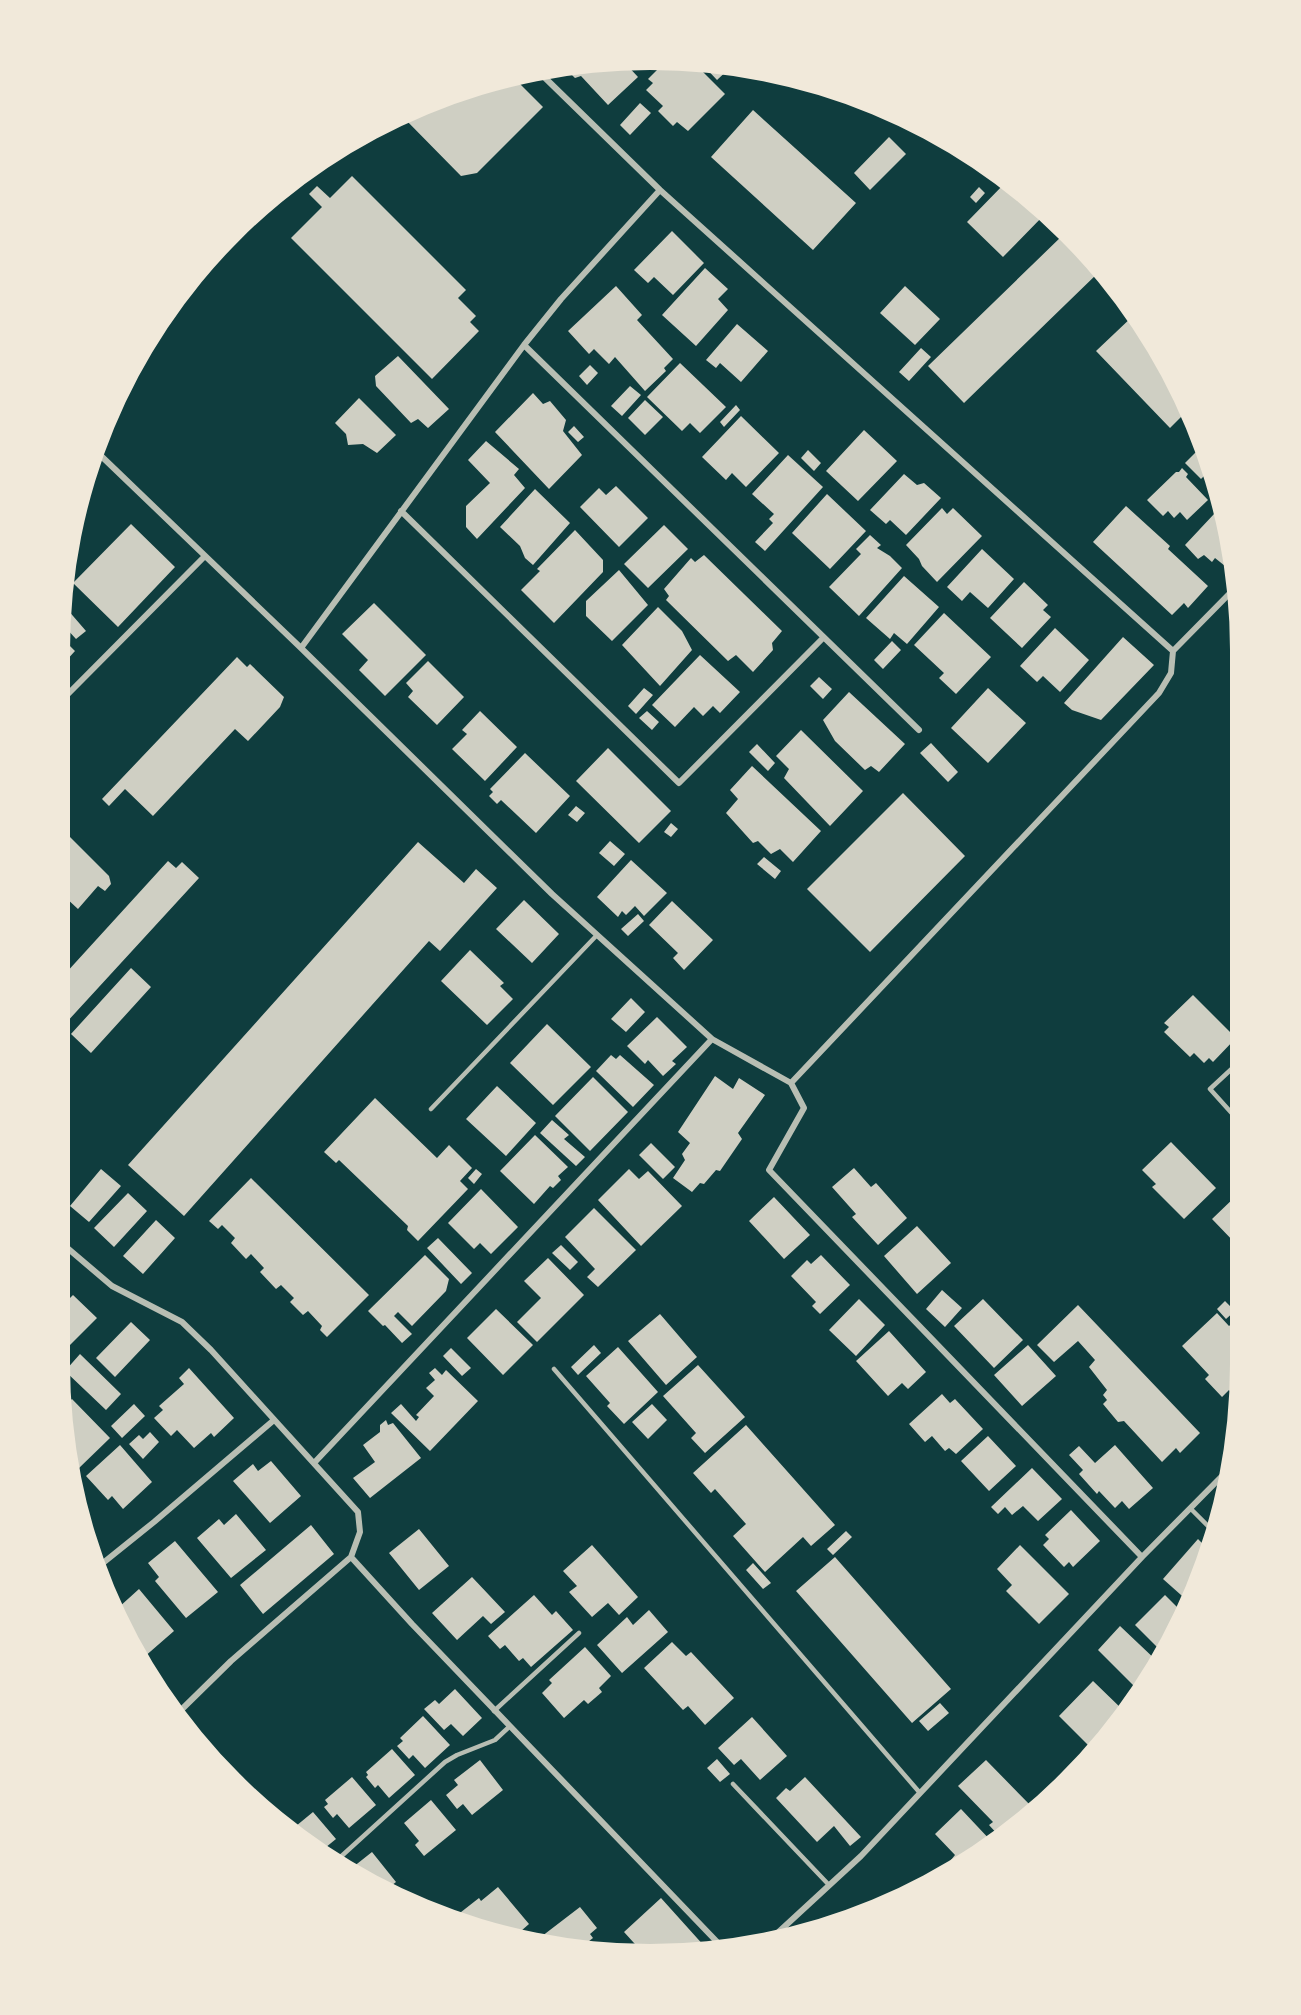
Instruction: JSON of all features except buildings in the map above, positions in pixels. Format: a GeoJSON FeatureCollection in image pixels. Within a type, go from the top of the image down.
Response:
{"type":"FeatureCollection","features":[{"type":"Feature","properties":{"kind":"street"},"geometry":{"type":"LineString","coordinates":[[547,80],[660,190],[1173,651]]}},
{"type":"Feature","properties":{"kind":"street"},"geometry":{"type":"LineString","coordinates":[[301,648],[524,345],[561,298],[660,190]]}},
{"type":"Feature","properties":{"kind":"street"},"geometry":{"type":"LineString","coordinates":[[524,345],[919,730]]}},
{"type":"Feature","properties":{"kind":"street"},"geometry":{"type":"LineString","coordinates":[[103,458],[543,886],[712,1039],[791,1083],[804,1108],[769,1170],[1142,1557]]}},
{"type":"Feature","properties":{"kind":"street"},"geometry":{"type":"LineString","coordinates":[[401,512],[679,783],[823,638]]}},
{"type":"Feature","properties":{"kind":"street"},"geometry":{"type":"LineString","coordinates":[[70,691],[205,556]]}},
{"type":"Feature","properties":{"kind":"street"},"geometry":{"type":"LineString","coordinates":[[791,1083],[1159,693],[1171,673],[1173,651],[1228,595]]}},
{"type":"Feature","properties":{"kind":"street"},"geometry":{"type":"LineString","coordinates":[[315,1462],[712,1039]]}},
{"type":"Feature","properties":{"kind":"street"},"geometry":{"type":"LineString","coordinates":[[70,1250],[112,1286],[182,1322],[315,1462],[358,1512],[360,1532],[351,1557],[231,1661],[183,1708]]}},
{"type":"Feature","properties":{"kind":"street"},"geometry":{"type":"LineString","coordinates":[[105,1561],[274,1420]]}},
{"type":"Feature","properties":{"kind":"street"},"geometry":{"type":"LineString","coordinates":[[782,1929],[861,1856],[1142,1557],[1219,1479]]}},
{"type":"Feature","properties":{"kind":"street"},"geometry":{"type":"LineString","coordinates":[[351,1557],[494,1711],[716,1941]]}},
{"type":"Feature","properties":{"kind":"lane"},"geometry":{"type":"LineString","coordinates":[[431,1109],[597,935]]}},
{"type":"Feature","properties":{"kind":"lane"},"geometry":{"type":"LineString","coordinates":[[1230,1070],[1210,1089],[1230,1110]]}},
{"type":"Feature","properties":{"kind":"lane"},"geometry":{"type":"LineString","coordinates":[[554,1369],[920,1793]]}},
{"type":"Feature","properties":{"kind":"lane"},"geometry":{"type":"LineString","coordinates":[[1190,1508],[1208,1526]]}},
{"type":"Feature","properties":{"kind":"lane"},"geometry":{"type":"LineString","coordinates":[[494,1711],[579,1632]]}},
{"type":"Feature","properties":{"kind":"lane"},"geometry":{"type":"LineString","coordinates":[[342,1856],[445,1762],[495,1740],[509,1726]]}},
{"type":"Feature","properties":{"kind":"lane"},"geometry":{"type":"LineString","coordinates":[[733,1785],[829,1885]]}}]}
